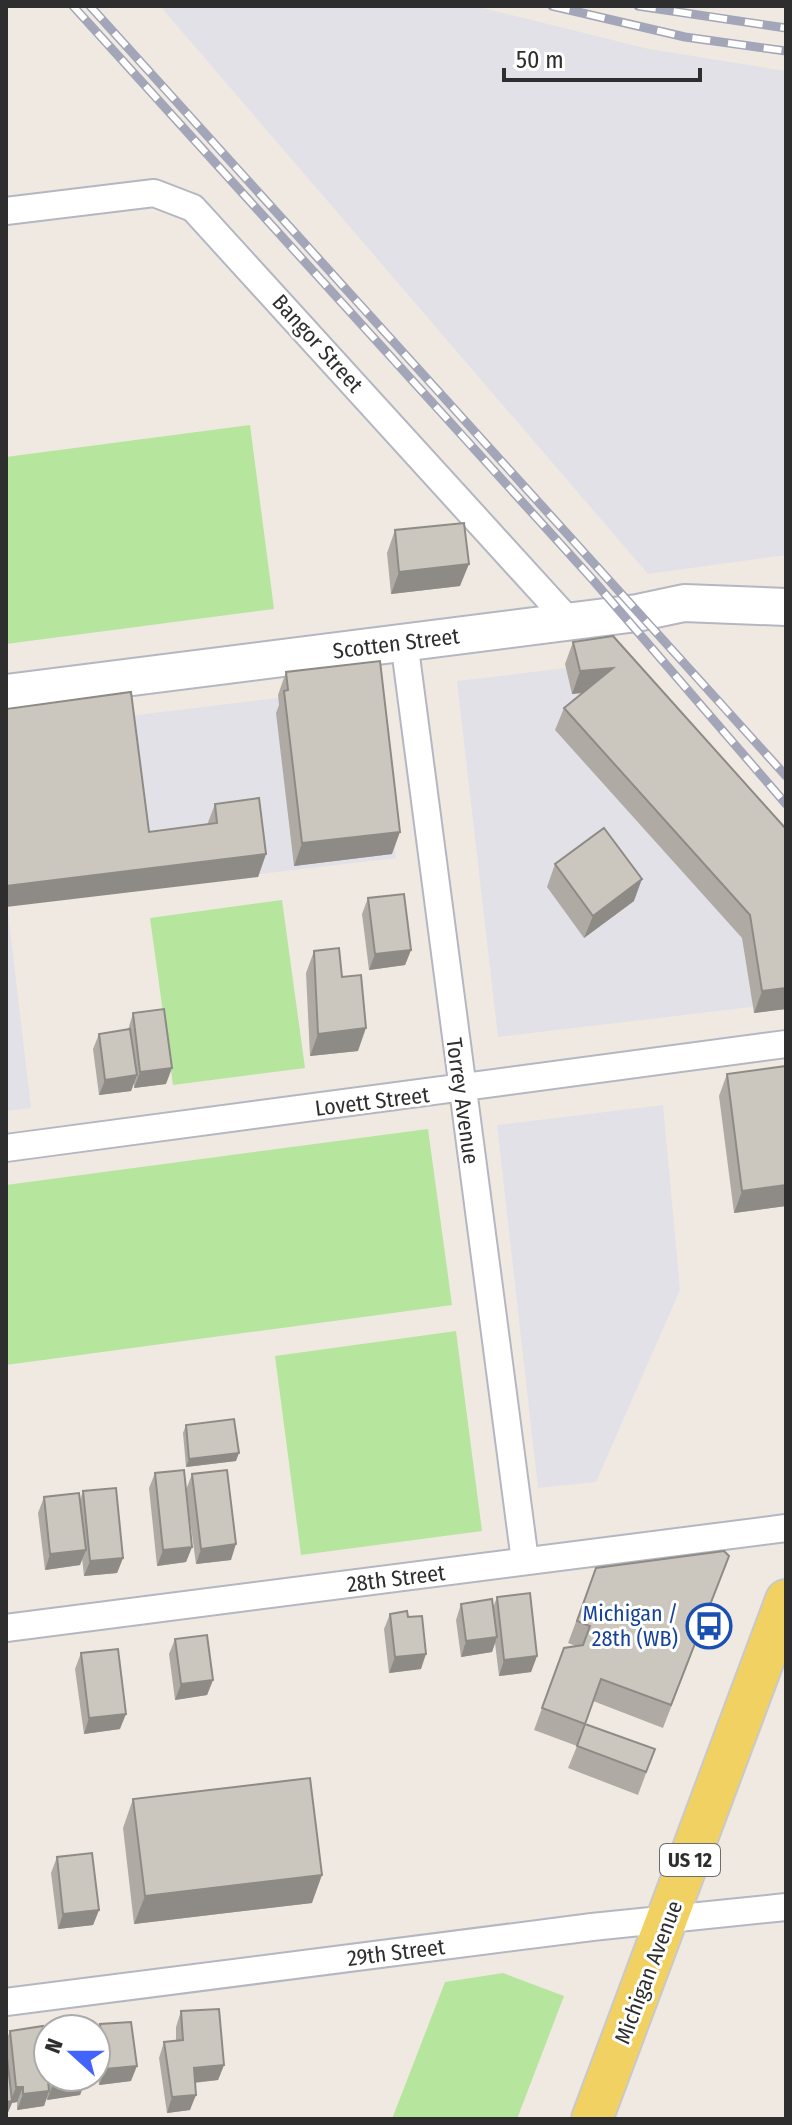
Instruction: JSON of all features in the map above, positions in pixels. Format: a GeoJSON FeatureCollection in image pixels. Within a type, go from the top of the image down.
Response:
{"type":"FeatureCollection","features":[{"type":"Feature","properties":{"kind":"main road","name":"Michigan Avenue"},"geometry":{"type":"LineString","coordinates":[[592,2119],[786,1600]]}},
{"type":"Feature","properties":{"kind":"street","name":"Bangor Street"},"geometry":{"type":"LineString","coordinates":[[6,211],[154,193],[193,208],[569,621]]}},
{"type":"Feature","properties":{"kind":"street","name":"Scotten Street"},"geometry":{"type":"LineString","coordinates":[[6,693],[569,621],[684,603],[786,607]]}},
{"type":"Feature","properties":{"kind":"street","name":"Torrey Avenue"},"geometry":{"type":"LineString","coordinates":[[404,641],[525,1561]]}},
{"type":"Feature","properties":{"kind":"street","name":"Lovett Street"},"geometry":{"type":"LineString","coordinates":[[6,1148],[462,1090],[637,1062],[786,1044]]}},
{"type":"Feature","properties":{"kind":"street","name":"28th Street"},"geometry":{"type":"LineString","coordinates":[[6,1628],[786,1528]]}},
{"type":"Feature","properties":{"kind":"street","name":"29th Street"},"geometry":{"type":"LineString","coordinates":[[6,2002],[786,1907]]}},
{"type":"Feature","properties":{"kind":"shaded area"},"geometry":{"type":"Polygon","coordinates":[[[160,6],[474,6],[649,49],[786,71],[786,555],[648,574],[160,6]]]}},
{"type":"Feature","properties":{"kind":"shaded area"},"geometry":{"type":"Polygon","coordinates":[[[607,663],[786,1003],[498,1037],[457,681],[607,663]]]}},
{"type":"Feature","properties":{"kind":"shaded area"},"geometry":{"type":"Polygon","coordinates":[[[376,686],[396,858],[7,904],[31,1108],[6,1111],[6,731],[376,686]]]}},
{"type":"Feature","properties":{"kind":"shaded area"},"geometry":{"type":"Polygon","coordinates":[[[663,1105],[680,1290],[596,1482],[538,1488],[497,1125],[663,1105]]]}},
{"type":"Feature","properties":{"kind":"green space"},"geometry":{"type":"Polygon","coordinates":[[[250,425],[274,609],[6,644],[6,457],[250,425]]]}},
{"type":"Feature","properties":{"kind":"green space"},"geometry":{"type":"Polygon","coordinates":[[[282,900],[305,1068],[173,1085],[150,918],[282,900]]]}},
{"type":"Feature","properties":{"kind":"green space"},"geometry":{"type":"Polygon","coordinates":[[[428,1129],[452,1305],[6,1365],[6,1185],[428,1129]]]}},
{"type":"Feature","properties":{"kind":"green space"},"geometry":{"type":"Polygon","coordinates":[[[456,1331],[482,1531],[301,1555],[275,1356],[456,1331]]]}},
{"type":"Feature","properties":{"kind":"green space"},"geometry":{"type":"Polygon","coordinates":[[[503,1973],[564,1996],[517,2119],[392,2119],[445,1982],[503,1973]]]}},
{"type":"Feature","properties":{"kind":"building"},"geometry":{"type":"Polygon","coordinates":[[[464,523],[469,564],[399,572],[395,530],[464,523]]]}},
{"type":"Feature","properties":{"kind":"building"},"geometry":{"type":"Polygon","coordinates":[[[613,636],[786,829],[786,988],[762,991],[750,915],[564,708],[613,668],[580,671],[573,642],[613,636]]]}},
{"type":"Feature","properties":{"kind":"building"},"geometry":{"type":"Polygon","coordinates":[[[380,661],[400,832],[302,843],[284,691],[288,690],[286,672],[380,661]]]}},
{"type":"Feature","properties":{"kind":"building"},"geometry":{"type":"Polygon","coordinates":[[[131,692],[149,832],[217,823],[215,804],[259,798],[266,854],[6,886],[6,709],[131,692]]]}},
{"type":"Feature","properties":{"kind":"building"},"geometry":{"type":"Polygon","coordinates":[[[604,828],[642,879],[593,916],[555,864],[604,828]]]}},
{"type":"Feature","properties":{"kind":"building"},"geometry":{"type":"Polygon","coordinates":[[[404,894],[411,950],[375,954],[368,898],[404,894]]]}},
{"type":"Feature","properties":{"kind":"building"},"geometry":{"type":"Polygon","coordinates":[[[339,948],[342,977],[361,975],[366,1028],[318,1034],[314,951],[339,948]]]}},
{"type":"Feature","properties":{"kind":"building"},"geometry":{"type":"Polygon","coordinates":[[[164,1009],[172,1068],[140,1072],[133,1013],[164,1009]]]}},
{"type":"Feature","properties":{"kind":"building"},"geometry":{"type":"Polygon","coordinates":[[[130,1029],[137,1075],[105,1080],[99,1034],[130,1029]]]}},
{"type":"Feature","properties":{"kind":"building"},"geometry":{"type":"Polygon","coordinates":[[[786,1066],[786,1185],[742,1191],[727,1074],[786,1066]]]}},
{"type":"Feature","properties":{"kind":"building"},"geometry":{"type":"Polygon","coordinates":[[[234,1419],[239,1453],[189,1459],[186,1425],[234,1419]]]}},
{"type":"Feature","properties":{"kind":"building"},"geometry":{"type":"Polygon","coordinates":[[[184,1470],[192,1547],[163,1550],[155,1473],[184,1470]]]}},
{"type":"Feature","properties":{"kind":"building"},"geometry":{"type":"Polygon","coordinates":[[[227,1470],[236,1544],[201,1549],[192,1474],[227,1470]]]}},
{"type":"Feature","properties":{"kind":"building"},"geometry":{"type":"Polygon","coordinates":[[[116,1488],[123,1558],[90,1561],[83,1491],[116,1488]]]}},
{"type":"Feature","properties":{"kind":"building"},"geometry":{"type":"Polygon","coordinates":[[[79,1493],[86,1550],[50,1554],[44,1497],[79,1493]]]}},
{"type":"Feature","properties":{"kind":"building"},"geometry":{"type":"Polygon","coordinates":[[[724,1551],[729,1556],[671,1705],[601,1679],[585,1724],[542,1708],[564,1648],[583,1645],[590,1626],[577,1621],[596,1568],[724,1551]]]}},
{"type":"Feature","properties":{"kind":"building"},"geometry":{"type":"Polygon","coordinates":[[[530,1593],[537,1656],[504,1660],[497,1597],[530,1593]]]}},
{"type":"Feature","properties":{"kind":"building"},"geometry":{"type":"Polygon","coordinates":[[[492,1599],[497,1637],[466,1641],[461,1604],[492,1599]]]}},
{"type":"Feature","properties":{"kind":"building"},"geometry":{"type":"Polygon","coordinates":[[[407,1611],[408,1617],[422,1616],[426,1654],[395,1657],[390,1614],[407,1611]]]}},
{"type":"Feature","properties":{"kind":"building"},"geometry":{"type":"Polygon","coordinates":[[[207,1635],[213,1680],[181,1684],[175,1639],[207,1635]]]}},
{"type":"Feature","properties":{"kind":"building"},"geometry":{"type":"Polygon","coordinates":[[[118,1649],[126,1714],[89,1718],[81,1653],[118,1649]]]}},
{"type":"Feature","properties":{"kind":"building"},"geometry":{"type":"Polygon","coordinates":[[[585,1724],[655,1749],[646,1772],[577,1746],[585,1724]]]}},
{"type":"Feature","properties":{"kind":"building"},"geometry":{"type":"Polygon","coordinates":[[[310,1778],[322,1875],[145,1896],[133,1799],[310,1778]]]}},
{"type":"Feature","properties":{"kind":"building"},"geometry":{"type":"Polygon","coordinates":[[[92,1853],[99,1910],[63,1914],[57,1857],[92,1853]]]}},
{"type":"Feature","properties":{"kind":"building"},"geometry":{"type":"Polygon","coordinates":[[[219,2009],[224,2065],[194,2068],[196,2095],[172,2097],[164,2042],[183,2040],[181,2011],[219,2009]]]}},
{"type":"Feature","properties":{"kind":"building"},"geometry":{"type":"Polygon","coordinates":[[[131,2022],[137,2066],[112,2068],[112,2023],[131,2022]]]}},
{"type":"Feature","properties":{"kind":"building"},"geometry":{"type":"Polygon","coordinates":[[[32,2028],[32,2093],[23,2094],[23,2087],[16,2087],[10,2031],[32,2028]]]}},
{"type":"Feature","properties":{"kind":"building"},"geometry":{"type":"Polygon","coordinates":[[[6,2048],[12,2101],[6,2102],[6,2048]]]}},
{"type":"Feature","properties":{"kind":"railway"},"geometry":{"type":"LineString","coordinates":[[73,6],[593,580],[786,804]]}},
{"type":"Feature","properties":{"kind":"railway"},"geometry":{"type":"LineString","coordinates":[[90,6],[786,776]]}},
{"type":"Feature","properties":{"kind":"railway"},"geometry":{"type":"LineString","coordinates":[[552,6],[685,37],[786,51]]}},
{"type":"Feature","properties":{"kind":"railway"},"geometry":{"type":"LineString","coordinates":[[638,6],[786,28]]}},
{"type":"Feature","properties":{"kind":"place","name":"Michigan / 28th (WB)"},"geometry":{"type":"Point","coordinates":[709,1626]}}]}
